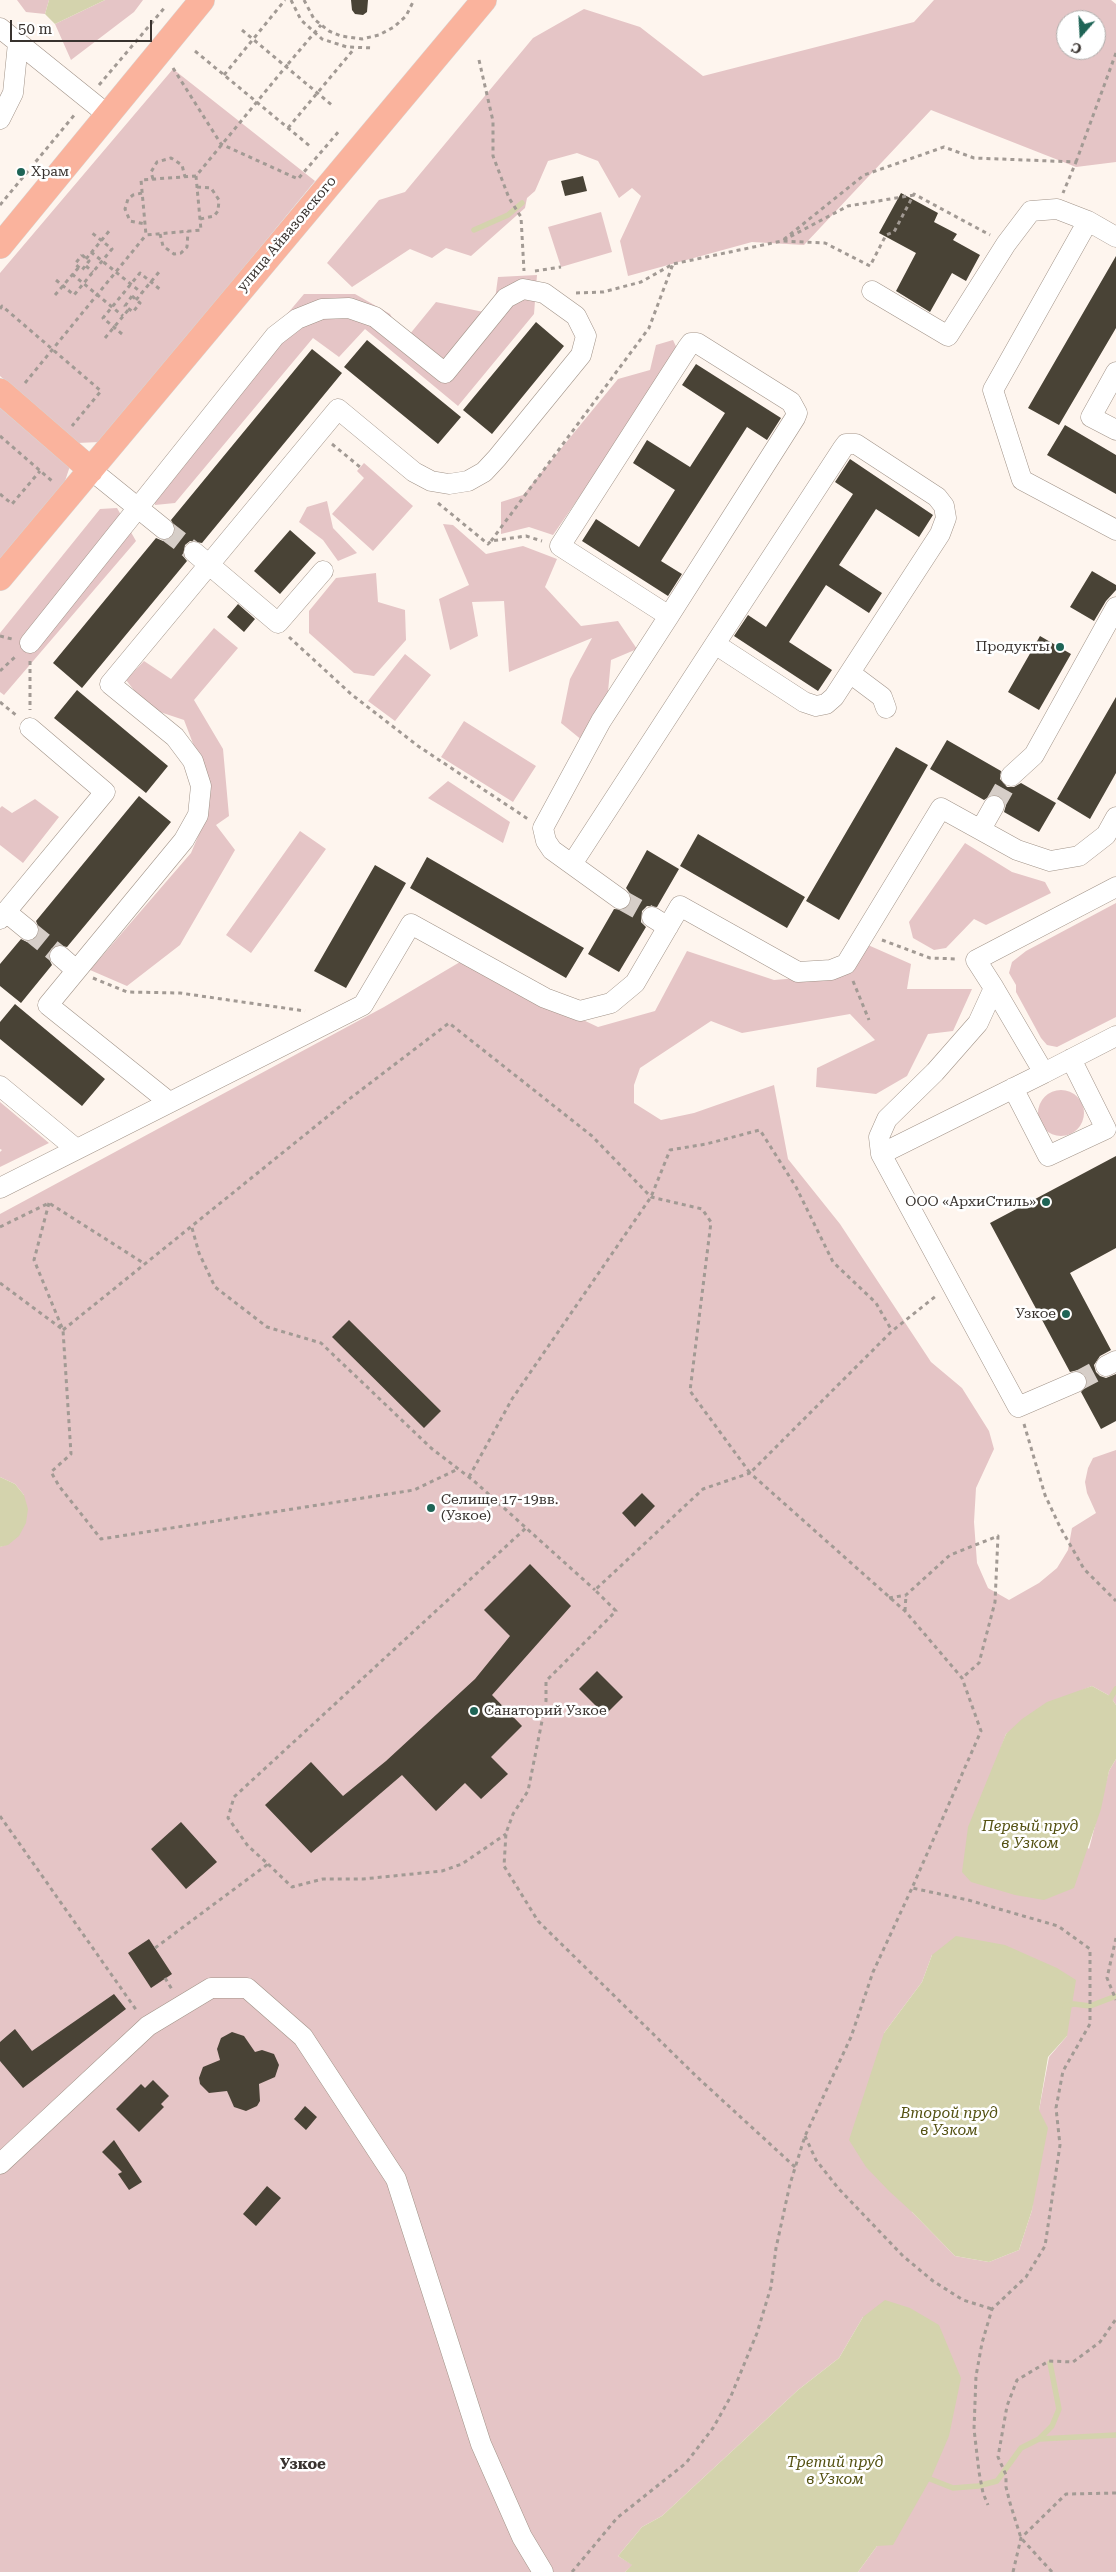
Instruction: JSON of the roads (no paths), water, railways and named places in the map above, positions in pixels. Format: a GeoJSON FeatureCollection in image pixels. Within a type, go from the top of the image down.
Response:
{"type":"FeatureCollection","features":[{"type":"Feature","properties":{"kind":"main road"},"geometry":{"type":"LineString","coordinates":[[0,246],[202,0]]}},
{"type":"Feature","properties":{"kind":"main road","name":"улица Айвазовского"},"geometry":{"type":"LineString","coordinates":[[0,578],[484,0]]}},
{"type":"Feature","properties":{"kind":"main road"},"geometry":{"type":"LineString","coordinates":[[5,396],[91,470]]}},
{"type":"Feature","properties":{"kind":"lane"},"geometry":{"type":"LineString","coordinates":[[0,28],[108,115]]}},
{"type":"Feature","properties":{"kind":"lane"},"geometry":{"type":"LineString","coordinates":[[0,119],[13,93],[18,43]]}},
{"type":"Feature","properties":{"kind":"lane"},"geometry":{"type":"LineString","coordinates":[[872,291],[948,336],[1006,244],[1031,211],[1056,209],[1088,221],[1116,237]]}},
{"type":"Feature","properties":{"kind":"lane"},"geometry":{"type":"LineString","coordinates":[[1088,221],[993,390],[1022,480],[1116,530]]}},
{"type":"Feature","properties":{"kind":"lane"},"geometry":{"type":"LineString","coordinates":[[30,642],[275,336],[297,319],[322,309],[349,308],[375,317],[445,373],[506,298],[523,289],[544,293],[576,316],[586,336],[580,355],[484,472],[468,481],[449,484],[431,481],[414,472],[338,409],[318,433],[201,558],[110,684],[175,736],[193,761],[201,786],[198,816],[184,840],[48,1005],[169,1102]]}},
{"type":"Feature","properties":{"kind":"lane"},"geometry":{"type":"LineString","coordinates":[[620,898],[552,850],[546,841],[543,828],[601,721],[669,616],[795,418],[796,407],[791,402],[703,346],[691,343],[560,546],[669,616]]}},
{"type":"Feature","properties":{"kind":"lane"},"geometry":{"type":"LineString","coordinates":[[1116,372],[1091,417],[1116,430]]}},
{"type":"Feature","properties":{"kind":"lane"},"geometry":{"type":"LineString","coordinates":[[572,864],[715,644],[846,444],[856,444],[937,497],[944,506],[946,518],[940,534],[834,697],[826,704],[816,706],[804,702],[715,644]]}},
{"type":"Feature","properties":{"kind":"lane"},"geometry":{"type":"LineString","coordinates":[[91,470],[164,529]]}},
{"type":"Feature","properties":{"kind":"lane"},"geometry":{"type":"LineString","coordinates":[[201,558],[278,623],[323,572]]}},
{"type":"Feature","properties":{"kind":"lane"},"geometry":{"type":"LineString","coordinates":[[1011,776],[1034,755],[1116,607]]}},
{"type":"Feature","properties":{"kind":"lane"},"geometry":{"type":"LineString","coordinates":[[850,673],[882,697],[886,708]]}},
{"type":"Feature","properties":{"kind":"lane"},"geometry":{"type":"LineString","coordinates":[[28,930],[3,916],[105,792],[30,728]]}},
{"type":"Feature","properties":{"kind":"lane"},"geometry":{"type":"LineString","coordinates":[[981,829],[994,806]]}},
{"type":"Feature","properties":{"kind":"lane"},"geometry":{"type":"LineString","coordinates":[[0,1188],[75,1148],[364,1005],[411,924],[545,998],[580,1011],[611,1003],[635,983],[660,922],[680,906],[798,972],[831,970],[846,964],[941,808],[1016,850],[1050,861],[1079,856],[1106,835],[1116,818]]}},
{"type":"Feature","properties":{"kind":"lane"},"geometry":{"type":"LineString","coordinates":[[1044,1073],[976,960],[1116,887]]}},
{"type":"Feature","properties":{"kind":"lane"},"geometry":{"type":"LineString","coordinates":[[60,956],[76,970]]}},
{"type":"Feature","properties":{"kind":"lane"},"geometry":{"type":"LineString","coordinates":[[994,988],[978,1023],[936,1072],[888,1119],[879,1137],[881,1154],[1018,1407],[1076,1382]]}},
{"type":"Feature","properties":{"kind":"lane"},"geometry":{"type":"LineString","coordinates":[[881,1154],[1116,1036]]}},
{"type":"Feature","properties":{"kind":"lane"},"geometry":{"type":"LineString","coordinates":[[1013,1088],[1048,1156],[1106,1128],[1071,1059]]}},
{"type":"Feature","properties":{"kind":"lane"},"geometry":{"type":"LineString","coordinates":[[0,1086],[75,1148]]}},
{"type":"Feature","properties":{"kind":"lane"},"geometry":{"type":"LineString","coordinates":[[0,2164],[148,2026],[211,1988],[247,1988],[303,2037],[396,2179],[481,2444],[522,2536],[543,2572]]}},
{"type":"Feature","properties":{"kind":"water"},"geometry":{"type":"Polygon","coordinates":[[[49,0],[105,0],[55,24],[45,14],[49,0]]]}},
{"type":"Feature","properties":{"kind":"water"},"geometry":{"type":"Polygon","coordinates":[[[0,1477],[15,1484],[24,1495],[28,1509],[26,1523],[19,1536],[8,1545],[0,1547],[0,1477]]]}},
{"type":"Feature","properties":{"kind":"water","name":"Первый пруд в Узком"},"geometry":{"type":"Polygon","coordinates":[[[1092,1686],[1110,1696],[1116,1705],[1116,1759],[1109,1771],[1101,1809],[1074,1888],[1044,1900],[1015,1895],[971,1882],[962,1872],[968,1827],[1006,1734],[1022,1719],[1047,1702],[1092,1686]]]}},
{"type":"Feature","properties":{"kind":"water","name":"Второй пруд в Узком"},"geometry":{"type":"Polygon","coordinates":[[[956,1936],[1005,1945],[1057,1968],[1076,1980],[1067,2036],[1048,2057],[1039,2110],[1048,2128],[1032,2210],[1019,2250],[989,2262],[955,2256],[866,2167],[849,2140],[884,2033],[922,1982],[932,1955],[956,1936]]]}},
{"type":"Feature","properties":{"kind":"water","name":"Третий пруд в Узком"},"geometry":{"type":"Polygon","coordinates":[[[885,2300],[910,2308],[939,2325],[961,2378],[949,2436],[931,2478],[893,2545],[877,2546],[858,2572],[625,2572],[632,2565],[618,2556],[642,2527],[662,2516],[798,2390],[839,2358],[863,2317],[885,2300]]]}},
{"type":"Feature","properties":{"kind":"waterway"},"geometry":{"type":"LineString","coordinates":[[474,230],[508,215],[522,203]]}},
{"type":"Feature","properties":{"kind":"waterway"},"geometry":{"type":"LineString","coordinates":[[1108,1702],[1116,1689]]}},
{"type":"Feature","properties":{"kind":"waterway"},"geometry":{"type":"LineString","coordinates":[[1065,2006],[1074,2004],[1090,2006],[1116,1996]]}},
{"type":"Feature","properties":{"kind":"waterway"},"geometry":{"type":"LineString","coordinates":[[1039,2439],[1052,2426],[1059,2409],[1050,2363]]}},
{"type":"Feature","properties":{"kind":"waterway"},"geometry":{"type":"LineString","coordinates":[[925,2477],[953,2488],[978,2486],[997,2481],[1021,2448],[1039,2439],[1116,2435]]}},
{"type":"Feature","properties":{"kind":"tunnel"},"geometry":{"type":"LineString","coordinates":[[164,529],[194,552]]}},
{"type":"Feature","properties":{"kind":"tunnel"},"geometry":{"type":"LineString","coordinates":[[994,806],[1011,776]]}},
{"type":"Feature","properties":{"kind":"tunnel"},"geometry":{"type":"LineString","coordinates":[[620,899],[652,917]]}},
{"type":"Feature","properties":{"kind":"tunnel"},"geometry":{"type":"LineString","coordinates":[[28,930],[60,956]]}},
{"type":"Feature","properties":{"kind":"tunnel"},"geometry":{"type":"LineString","coordinates":[[1076,1382],[1106,1366]]}},
{"type":"Feature","properties":{"kind":"place","name":"Храм"},"geometry":{"type":"Point","coordinates":[21,172]}},
{"type":"Feature","properties":{"kind":"place","name":"Продукты"},"geometry":{"type":"Point","coordinates":[1060,647]}},
{"type":"Feature","properties":{"kind":"place","name":"ООО «АрхиСтиль»"},"geometry":{"type":"Point","coordinates":[1046,1202]}},
{"type":"Feature","properties":{"kind":"place","name":"Узкое"},"geometry":{"type":"Point","coordinates":[1066,1314]}},
{"type":"Feature","properties":{"kind":"place","name":"Селище 17-19вв. (Узкое)"},"geometry":{"type":"Point","coordinates":[431,1508]}},
{"type":"Feature","properties":{"kind":"place","name":"Санаторий Узкое"},"geometry":{"type":"Point","coordinates":[474,1711]}},
{"type":"Feature","properties":{"kind":"district","name":"Узкое"},"geometry":{"type":"Point","coordinates":[303,2465]}}]}
